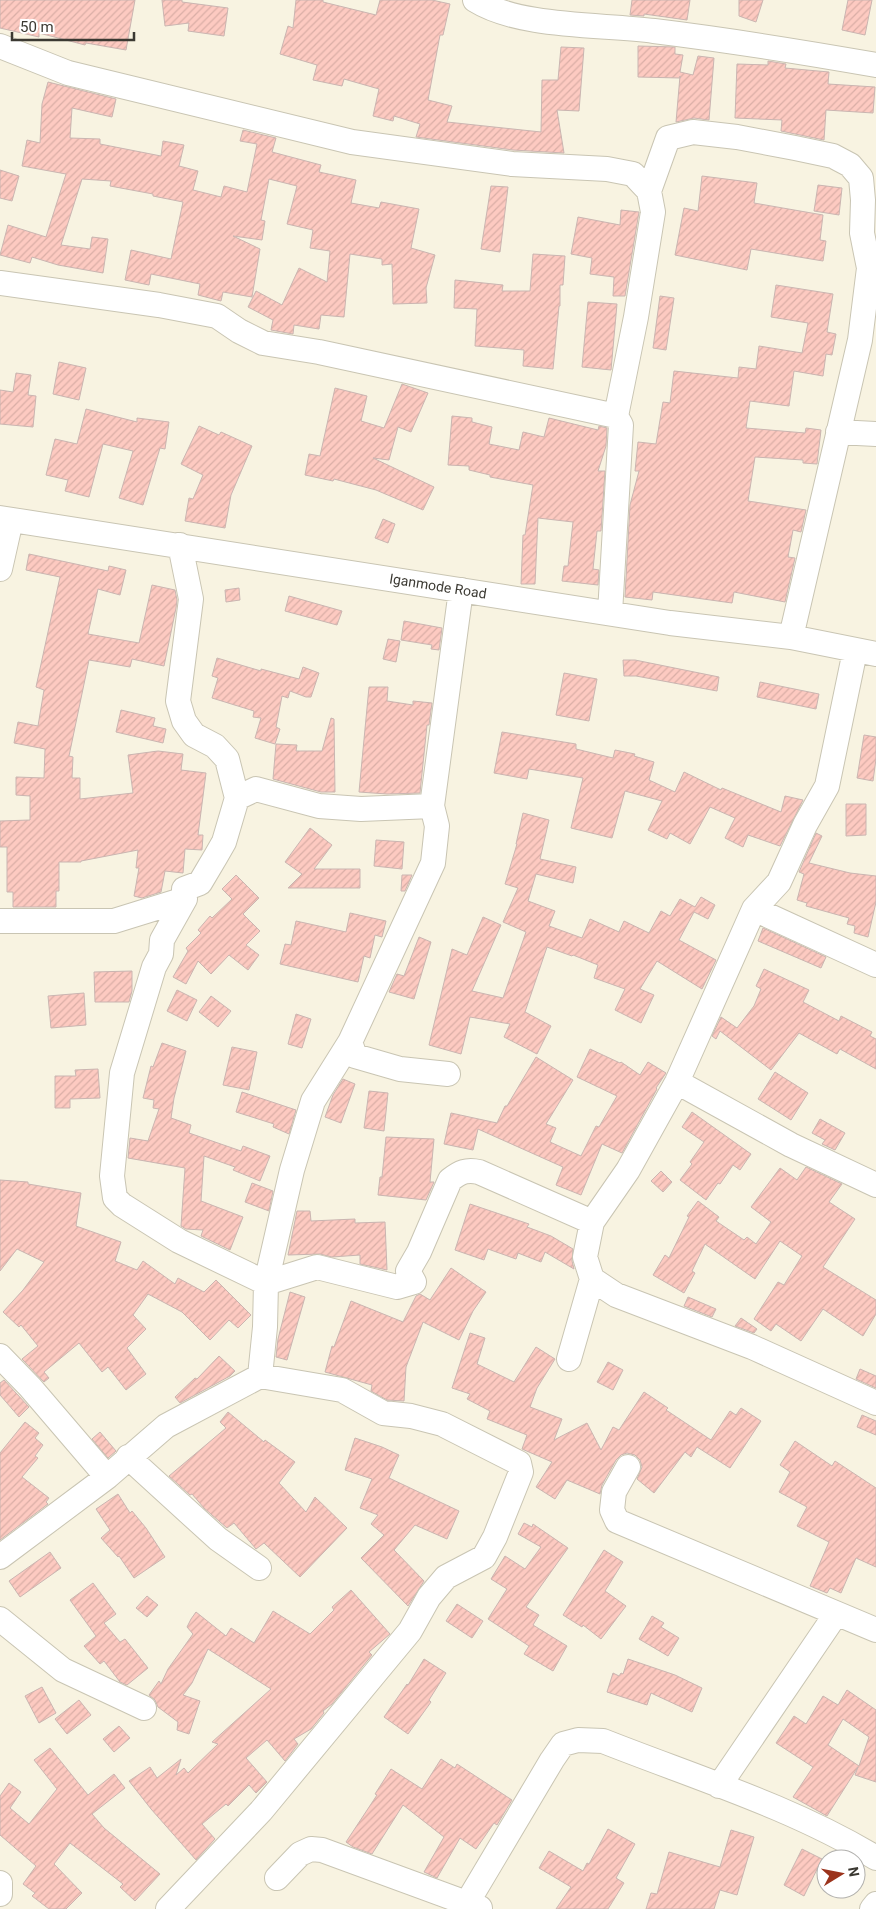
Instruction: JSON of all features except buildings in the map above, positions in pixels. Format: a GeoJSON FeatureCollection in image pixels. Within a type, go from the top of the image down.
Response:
{"type":"FeatureCollection","features":[{"type":"Feature","properties":{"kind":"street"},"geometry":{"type":"LineString","coordinates":[[475,0],[487,8],[527,19],[653,30],[788,49],[876,65]]}},
{"type":"Feature","properties":{"kind":"street"},"geometry":{"type":"LineString","coordinates":[[0,46],[68,73],[352,142],[512,164],[607,170],[633,174],[650,191]]}},
{"type":"Feature","properties":{"kind":"street"},"geometry":{"type":"LineString","coordinates":[[610,614],[621,425],[616,416],[636,318],[653,212],[650,191],[668,138],[693,132],[737,137],[833,156],[850,165],[861,178],[863,200],[862,233],[869,268],[860,340],[791,637]]}},
{"type":"Feature","properties":{"kind":"street"},"geometry":{"type":"LineString","coordinates":[[0,283],[159,305],[217,316],[239,331],[263,343],[328,354],[616,416]]}},
{"type":"Feature","properties":{"kind":"street"},"geometry":{"type":"LineString","coordinates":[[838,432],[876,434]]}},
{"type":"Feature","properties":{"kind":"street"},"geometry":{"type":"LineString","coordinates":[[0,569],[5,519]]}},
{"type":"Feature","properties":{"kind":"street","name":"Iganmode Road"},"geometry":{"type":"LineString","coordinates":[[5,519],[610,614],[791,637],[866,652]]}},
{"type":"Feature","properties":{"kind":"street"},"geometry":{"type":"LineString","coordinates":[[180,545],[191,599],[178,701],[184,721],[194,735],[215,746],[226,759],[238,798],[224,842],[200,883],[184,889],[184,899],[162,940],[161,954],[154,967],[122,1073],[112,1176],[115,1198],[122,1205],[179,1241],[266,1283],[317,1267],[397,1287],[414,1282],[408,1271],[419,1252],[450,1180],[468,1170],[479,1172],[592,1222]]}},
{"type":"Feature","properties":{"kind":"street"},"geometry":{"type":"LineString","coordinates":[[260,1376],[265,1327],[266,1283],[292,1170],[312,1101],[350,1042],[433,862],[437,826],[432,806],[461,590]]}},
{"type":"Feature","properties":{"kind":"street"},"geometry":{"type":"LineString","coordinates":[[569,1359],[592,1279],[585,1257],[592,1222],[628,1170],[677,1082],[754,909],[779,882],[804,825],[827,786],[866,652]]}},
{"type":"Feature","properties":{"kind":"street"},"geometry":{"type":"LineString","coordinates":[[238,798],[256,789],[319,806],[361,809],[432,806]]}},
{"type":"Feature","properties":{"kind":"street"},"geometry":{"type":"LineString","coordinates":[[0,921],[114,921],[184,899]]}},
{"type":"Feature","properties":{"kind":"street"},"geometry":{"type":"LineString","coordinates":[[754,909],[876,966]]}},
{"type":"Feature","properties":{"kind":"street"},"geometry":{"type":"LineString","coordinates":[[350,1042],[355,1056],[400,1069],[448,1074]]}},
{"type":"Feature","properties":{"kind":"street"},"geometry":{"type":"LineString","coordinates":[[677,1082],[791,1145],[876,1185]]}},
{"type":"Feature","properties":{"kind":"street"},"geometry":{"type":"LineString","coordinates":[[592,1279],[616,1295],[752,1347],[876,1403]]}},
{"type":"Feature","properties":{"kind":"street"},"geometry":{"type":"LineString","coordinates":[[0,1356],[30,1387],[107,1477]]}},
{"type":"Feature","properties":{"kind":"street"},"geometry":{"type":"LineString","coordinates":[[0,1556],[107,1477],[166,1426],[260,1376],[342,1390],[383,1413],[410,1416],[442,1424],[519,1463],[521,1472],[495,1537],[484,1557],[446,1577],[429,1597],[410,1631],[260,1811],[168,1909]]}},
{"type":"Feature","properties":{"kind":"street"},"geometry":{"type":"LineString","coordinates":[[128,1457],[218,1539],[259,1568]]}},
{"type":"Feature","properties":{"kind":"street"},"geometry":{"type":"LineString","coordinates":[[628,1467],[614,1492],[612,1510],[617,1521],[876,1630]]}},
{"type":"Feature","properties":{"kind":"street"},"geometry":{"type":"LineString","coordinates":[[719,1786],[836,1614]]}},
{"type":"Feature","properties":{"kind":"street"},"geometry":{"type":"LineString","coordinates":[[0,1619],[63,1670],[144,1708]]}},
{"type":"Feature","properties":{"kind":"street"},"geometry":{"type":"LineString","coordinates":[[277,1878],[300,1854],[310,1849],[322,1850],[474,1906],[563,1744],[578,1740],[603,1741],[786,1812],[847,1841],[876,1858]]}},
{"type":"Feature","properties":{"kind":"street"},"geometry":{"type":"LineString","coordinates":[[0,1883],[0,1894]]}},
{"type":"Feature","properties":{"kind":"street"},"geometry":{"type":"LineString","coordinates":[[872,1909],[876,1904]]}}]}
